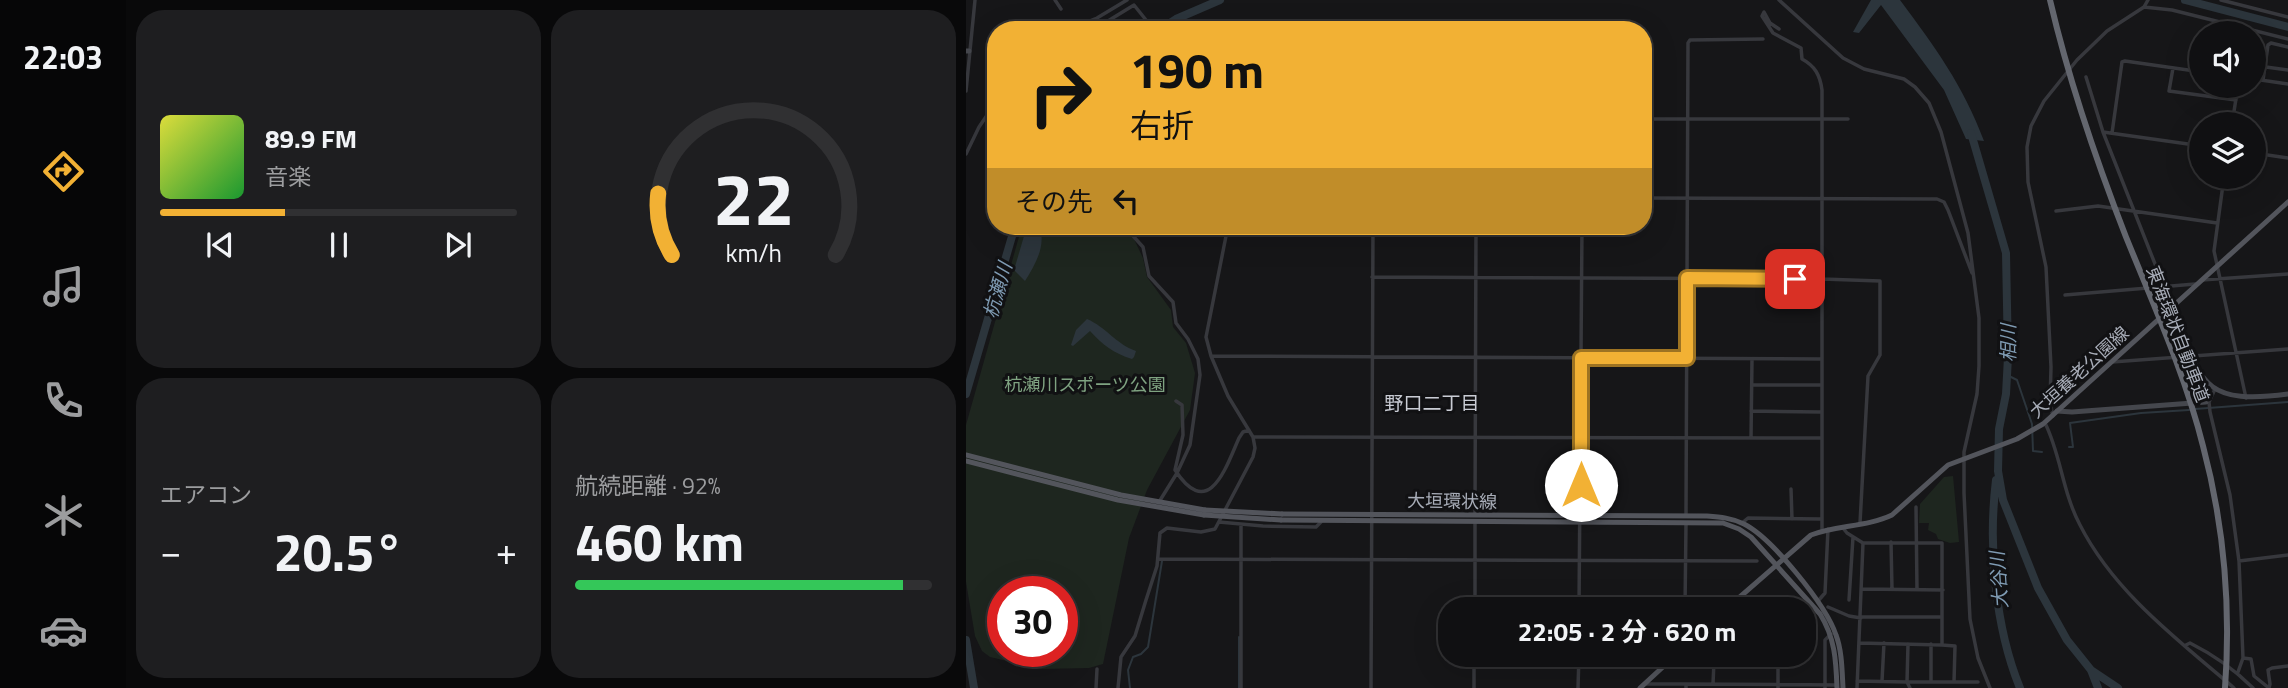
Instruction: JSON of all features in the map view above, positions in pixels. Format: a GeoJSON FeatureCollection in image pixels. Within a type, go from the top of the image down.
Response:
{"type":"FeatureCollection","features":[{"type":"Feature","properties":{"kind":"highway","name":"東海環状自動車道"},"geometry":{"type":"LineString","coordinates":[[2050,0],[2087,130],[2182,379],[2202,443],[2216,506],[2225,570],[2228,634],[2225,688]]}},
{"type":"Feature","properties":{"kind":"main road","name":"大垣養老公園線"},"geometry":{"type":"LineString","coordinates":[[1740,597],[1811,535],[1842,526],[1882,520],[1892,515],[1948,466],[2017,439],[2044,424],[2288,202]]}},
{"type":"Feature","properties":{"kind":"main road"},"geometry":{"type":"LineString","coordinates":[[2172,307],[2197,370],[2215,389],[2246,398],[2288,394]]}},
{"type":"Feature","properties":{"kind":"main road"},"geometry":{"type":"LineString","coordinates":[[2055,414],[2208,403]]}},
{"type":"Feature","properties":{"kind":"main road","name":"大垣環状線"},"geometry":{"type":"LineString","coordinates":[[966,455],[1155,504]]}},
{"type":"Feature","properties":{"kind":"main road","name":"大垣環状線"},"geometry":{"type":"LineString","coordinates":[[966,461],[1155,504],[1205,512],[1321,522],[1725,517],[1756,531],[1818,601],[1836,634],[1840,648],[1839,687]]}},
{"type":"Feature","properties":{"kind":"main road","name":"大垣環状線"},"geometry":{"type":"LineString","coordinates":[[1281,517],[1372,514],[1475,519]]}},
{"type":"Feature","properties":{"kind":"main road","name":"大垣環状線"},"geometry":{"type":"LineString","coordinates":[[1686,519],[1723,523],[1740,529],[1776,564],[1811,603],[1830,634],[1835,649],[1839,687]]}},
{"type":"Feature","properties":{"kind":"main road"},"geometry":{"type":"LineString","coordinates":[[1642,686],[1663,667]]}},
{"type":"Feature","properties":{"kind":"street"},"geometry":{"type":"LineString","coordinates":[[966,91],[975,0]]}},
{"type":"Feature","properties":{"kind":"street"},"geometry":{"type":"LineString","coordinates":[[1055,0],[1061,9]]}},
{"type":"Feature","properties":{"kind":"street"},"geometry":{"type":"LineString","coordinates":[[1090,21],[1127,0]]}},
{"type":"Feature","properties":{"kind":"street"},"geometry":{"type":"LineString","coordinates":[[1779,0],[1843,58],[1864,69],[1904,79],[1924,96],[1941,132],[1958,192],[1974,274],[1979,318],[1977,394],[1965,458],[1964,493],[1970,619],[1978,658],[1990,688]]}},
{"type":"Feature","properties":{"kind":"street"},"geometry":{"type":"LineString","coordinates":[[2055,414],[2050,403],[2046,267],[2028,182],[2027,147],[2031,126],[2044,102],[2077,60],[2108,31],[2144,7],[2148,0]]}},
{"type":"Feature","properties":{"kind":"street"},"geometry":{"type":"LineString","coordinates":[[2221,0],[2288,17]]}},
{"type":"Feature","properties":{"kind":"street"},"geometry":{"type":"LineString","coordinates":[[1108,21],[1135,5],[1148,21]]}},
{"type":"Feature","properties":{"kind":"street"},"geometry":{"type":"LineString","coordinates":[[2144,7],[2172,10],[2288,38]]}},
{"type":"Feature","properties":{"kind":"street"},"geometry":{"type":"LineString","coordinates":[[1779,29],[1770,23],[1763,12],[1762,16],[1773,33],[1801,48],[1802,56],[1815,68],[1820,78],[1821,519],[1825,530],[1825,593],[1818,601]]}},
{"type":"Feature","properties":{"kind":"street"},"geometry":{"type":"LineString","coordinates":[[1685,597],[1687,119],[1690,40],[1763,40]]}},
{"type":"Feature","properties":{"kind":"street"},"geometry":{"type":"LineString","coordinates":[[2266,60],[2268,45],[2272,43],[2288,47]]}},
{"type":"Feature","properties":{"kind":"street"},"geometry":{"type":"LineString","coordinates":[[2112,133],[2122,62],[2189,70]]}},
{"type":"Feature","properties":{"kind":"street"},"geometry":{"type":"LineString","coordinates":[[2266,67],[2288,70]]}},
{"type":"Feature","properties":{"kind":"street"},"geometry":{"type":"LineString","coordinates":[[2174,68],[2169,91],[2236,100],[2234,112]]}},
{"type":"Feature","properties":{"kind":"street"},"geometry":{"type":"LineString","coordinates":[[2085,77],[2103,132],[2172,307]]}},
{"type":"Feature","properties":{"kind":"street"},"geometry":{"type":"LineString","coordinates":[[2266,80],[2288,84]]}},
{"type":"Feature","properties":{"kind":"street"},"geometry":{"type":"LineString","coordinates":[[966,148],[987,116]]}},
{"type":"Feature","properties":{"kind":"street"},"geometry":{"type":"LineString","coordinates":[[1652,119],[1848,119]]}},
{"type":"Feature","properties":{"kind":"street"},"geometry":{"type":"LineString","coordinates":[[2103,132],[2189,144]]}},
{"type":"Feature","properties":{"kind":"street"},"geometry":{"type":"LineString","coordinates":[[966,154],[972,139]]}},
{"type":"Feature","properties":{"kind":"street"},"geometry":{"type":"LineString","coordinates":[[2266,155],[2288,158]]}},
{"type":"Feature","properties":{"kind":"street"},"geometry":{"type":"LineString","coordinates":[[2222,189],[2214,251],[2246,398]]}},
{"type":"Feature","properties":{"kind":"street"},"geometry":{"type":"LineString","coordinates":[[1652,198],[1937,199],[1944,202],[1970,272],[1974,274]]}},
{"type":"Feature","properties":{"kind":"street"},"geometry":{"type":"LineString","coordinates":[[2056,211],[2098,206],[2217,223]]}},
{"type":"Feature","properties":{"kind":"street"},"geometry":{"type":"LineString","coordinates":[[1132,235],[1143,247],[1149,276],[1173,302],[1176,323],[1198,359],[1200,375],[1190,445],[1177,473],[1155,504]]}},
{"type":"Feature","properties":{"kind":"street"},"geometry":{"type":"LineString","coordinates":[[1118,688],[1121,657],[1135,636],[1158,559],[1160,533],[1167,528],[1209,532],[1215,529],[1253,457],[1254,437],[1228,396],[1206,337],[1226,235]]}},
{"type":"Feature","properties":{"kind":"street"},"geometry":{"type":"LineString","coordinates":[[1371,688],[1373,235]]}},
{"type":"Feature","properties":{"kind":"street"},"geometry":{"type":"LineString","coordinates":[[1475,597],[1476,235]]}},
{"type":"Feature","properties":{"kind":"street"},"geometry":{"type":"LineString","coordinates":[[1579,597],[1582,235]]}},
{"type":"Feature","properties":{"kind":"street"},"geometry":{"type":"LineString","coordinates":[[2065,295],[2288,274]]}},
{"type":"Feature","properties":{"kind":"street"},"geometry":{"type":"LineString","coordinates":[[1373,277],[1880,281],[1880,355],[1868,376],[1860,523]]}},
{"type":"Feature","properties":{"kind":"street"},"geometry":{"type":"LineString","coordinates":[[2112,362],[2288,349]]}},
{"type":"Feature","properties":{"kind":"street"},"geometry":{"type":"LineString","coordinates":[[1211,356],[1822,359]]}},
{"type":"Feature","properties":{"kind":"street"},"geometry":{"type":"LineString","coordinates":[[1751,438],[1752,359]]}},
{"type":"Feature","properties":{"kind":"street"},"geometry":{"type":"LineString","coordinates":[[1752,385],[1821,385]]}},
{"type":"Feature","properties":{"kind":"street"},"geometry":{"type":"LineString","coordinates":[[2215,389],[2208,403],[2227,483],[2239,561],[2243,657],[2238,672]]}},
{"type":"Feature","properties":{"kind":"street"},"geometry":{"type":"LineString","coordinates":[[1177,401],[1182,405],[1183,435],[1175,470],[1189,486],[1197,490],[1213,488],[1220,481],[1239,438],[1243,432],[1249,430]]}},
{"type":"Feature","properties":{"kind":"street"},"geometry":{"type":"LineString","coordinates":[[1752,411],[1821,412]]}},
{"type":"Feature","properties":{"kind":"street"},"geometry":{"type":"LineString","coordinates":[[2044,424],[2054,441],[2070,504],[2096,554],[2120,585],[2234,688]]}},
{"type":"Feature","properties":{"kind":"street"},"geometry":{"type":"LineString","coordinates":[[1254,437],[1821,438]]}},
{"type":"Feature","properties":{"kind":"street"},"geometry":{"type":"LineString","coordinates":[[1791,489],[1792,519]]}},
{"type":"Feature","properties":{"kind":"street"},"geometry":{"type":"LineString","coordinates":[[1916,507],[1917,590]]}},
{"type":"Feature","properties":{"kind":"street"},"geometry":{"type":"LineString","coordinates":[[1742,523],[1748,518],[1821,519]]}},
{"type":"Feature","properties":{"kind":"street"},"geometry":{"type":"LineString","coordinates":[[1219,522],[1316,527],[1321,522]]}},
{"type":"Feature","properties":{"kind":"street"},"geometry":{"type":"LineString","coordinates":[[1241,524],[1241,688]]}},
{"type":"Feature","properties":{"kind":"street"},"geometry":{"type":"LineString","coordinates":[[1842,526],[1863,543],[1942,543],[1942,645]]}},
{"type":"Feature","properties":{"kind":"street"},"geometry":{"type":"LineString","coordinates":[[1849,600],[1853,537]]}},
{"type":"Feature","properties":{"kind":"street"},"geometry":{"type":"LineString","coordinates":[[1891,542],[1892,590]]}},
{"type":"Feature","properties":{"kind":"street"},"geometry":{"type":"LineString","coordinates":[[1857,688],[1863,543]]}},
{"type":"Feature","properties":{"kind":"street"},"geometry":{"type":"LineString","coordinates":[[2239,561],[2288,555]]}},
{"type":"Feature","properties":{"kind":"street"},"geometry":{"type":"LineString","coordinates":[[1158,559],[1757,561]]}},
{"type":"Feature","properties":{"kind":"street"},"geometry":{"type":"LineString","coordinates":[[1862,589],[1942,590]]}},
{"type":"Feature","properties":{"kind":"street"},"geometry":{"type":"LineString","coordinates":[[1828,607],[1861,618],[1942,617]]}},
{"type":"Feature","properties":{"kind":"street"},"geometry":{"type":"LineString","coordinates":[[1825,687],[1825,640],[1830,634]]}},
{"type":"Feature","properties":{"kind":"street"},"geometry":{"type":"LineString","coordinates":[[1860,643],[1955,646],[1954,682]]}},
{"type":"Feature","properties":{"kind":"street"},"geometry":{"type":"LineString","coordinates":[[1882,681],[1884,643]]}},
{"type":"Feature","properties":{"kind":"street"},"geometry":{"type":"LineString","coordinates":[[1908,644],[1907,682],[1910,688]]}},
{"type":"Feature","properties":{"kind":"street"},"geometry":{"type":"LineString","coordinates":[[1931,644],[1931,682]]}},
{"type":"Feature","properties":{"kind":"street"},"geometry":{"type":"LineString","coordinates":[[2185,645],[2194,645],[2238,672],[2253,688]]}},
{"type":"Feature","properties":{"kind":"street"},"geometry":{"type":"LineString","coordinates":[[2243,657],[2251,659],[2254,676],[2269,688],[2268,670],[2288,666]]}},
{"type":"Feature","properties":{"kind":"street"},"geometry":{"type":"LineString","coordinates":[[1713,684],[1714,661],[1778,662],[1778,686]]}},
{"type":"Feature","properties":{"kind":"street"},"geometry":{"type":"LineString","coordinates":[[1474,667],[1474,688]]}},
{"type":"Feature","properties":{"kind":"street"},"geometry":{"type":"LineString","coordinates":[[1578,688],[1579,667]]}},
{"type":"Feature","properties":{"kind":"street"},"geometry":{"type":"LineString","coordinates":[[1096,688],[1097,669]]}},
{"type":"Feature","properties":{"kind":"street"},"geometry":{"type":"LineString","coordinates":[[1857,681],[1978,682]]}},
{"type":"Feature","properties":{"kind":"street"},"geometry":{"type":"LineString","coordinates":[[1642,686],[1713,684],[1839,687]]}},
{"type":"Feature","properties":{"kind":"green space","name":"杭瀬川スポーツ公園"},"geometry":{"type":"Polygon","coordinates":[[[1019,235],[1129,235],[1143,258],[1147,277],[1171,310],[1173,327],[1186,343],[1195,373],[1190,410],[1147,490],[1129,538],[1103,664],[1089,668],[1032,667],[1078,667],[1078,576],[987,576],[987,655],[982,651],[975,636],[966,582],[966,425],[1019,235]]]}},
{"type":"Feature","properties":{"kind":"green space"},"geometry":{"type":"Polygon","coordinates":[[[1953,476],[1959,542],[1950,543],[1938,539],[1936,534],[1928,530],[1929,523],[1919,523],[1920,504],[1944,477],[1953,476]]]}},
{"type":"Feature","properties":{"kind":"shaded area"},"geometry":{"type":"Polygon","coordinates":[[[1871,0],[1900,0],[1957,84],[1984,141],[1966,139],[1944,90],[1881,5],[1859,33],[1853,32],[1871,0]]]}},
{"type":"Feature","properties":{"kind":"shaded area"},"geometry":{"type":"Polygon","coordinates":[[[1024,235],[1041,235],[1041,248],[1025,281],[1014,270],[1024,235]]]}},
{"type":"Feature","properties":{"kind":"shaded area"},"geometry":{"type":"Polygon","coordinates":[[[1087,319],[1136,351],[1134,357],[1132,359],[1114,351],[1090,331],[1071,345],[1076,330],[1087,319]]]}},
{"type":"Feature","properties":{"kind":"waterway","name":"杭瀬川"},"geometry":{"type":"LineString","coordinates":[[1173,21],[1220,0]]}},
{"type":"Feature","properties":{"kind":"waterway"},"geometry":{"type":"LineString","coordinates":[[2185,0],[2288,27]]}},
{"type":"Feature","properties":{"kind":"waterway","name":"相川"},"geometry":{"type":"LineString","coordinates":[[1971,133],[2006,253],[2008,357],[2006,394],[1999,429],[1998,471],[2003,500],[2038,588],[2067,640],[2091,670],[2098,688]]}},
{"type":"Feature","properties":{"kind":"waterway","name":"杭瀬川"},"geometry":{"type":"LineString","coordinates":[[966,394],[1012,235]]}},
{"type":"Feature","properties":{"kind":"waterway"},"geometry":{"type":"LineString","coordinates":[[2007,375],[2017,380],[2032,424],[2033,451],[2042,452]]}},
{"type":"Feature","properties":{"kind":"waterway"},"geometry":{"type":"LineString","coordinates":[[2195,409],[2288,402]]}},
{"type":"Feature","properties":{"kind":"waterway"},"geometry":{"type":"LineString","coordinates":[[2069,447],[2073,447],[2070,423],[2141,413],[2189,410]]}},
{"type":"Feature","properties":{"kind":"waterway","name":"大谷川"},"geometry":{"type":"LineString","coordinates":[[1996,480],[1993,559],[1999,613],[2011,664],[2020,688]]}},
{"type":"Feature","properties":{"kind":"waterway"},"geometry":{"type":"LineString","coordinates":[[1130,688],[1128,670],[1133,657],[1148,647],[1162,561]]}},
{"type":"Feature","properties":{"kind":"waterway"},"geometry":{"type":"LineString","coordinates":[[1239,637],[1239,688]]}},
{"type":"Feature","properties":{"kind":"waterway","name":"杭瀬川"},"geometry":{"type":"LineString","coordinates":[[966,640],[974,688]]}},
{"type":"Feature","properties":{"kind":"waterway"},"geometry":{"type":"LineString","coordinates":[[2091,670],[2118,688]]}},
{"type":"Feature","properties":{"kind":"district","name":"野口二丁目"},"geometry":{"type":"Point","coordinates":[1432,402]}},
{"type":"Feature","properties":{"kind":"route"},"geometry":{"type":"LineString","coordinates":[[1581,485],[1581,358],[1687,358],[1687,278],[1795,279]]}}]}
